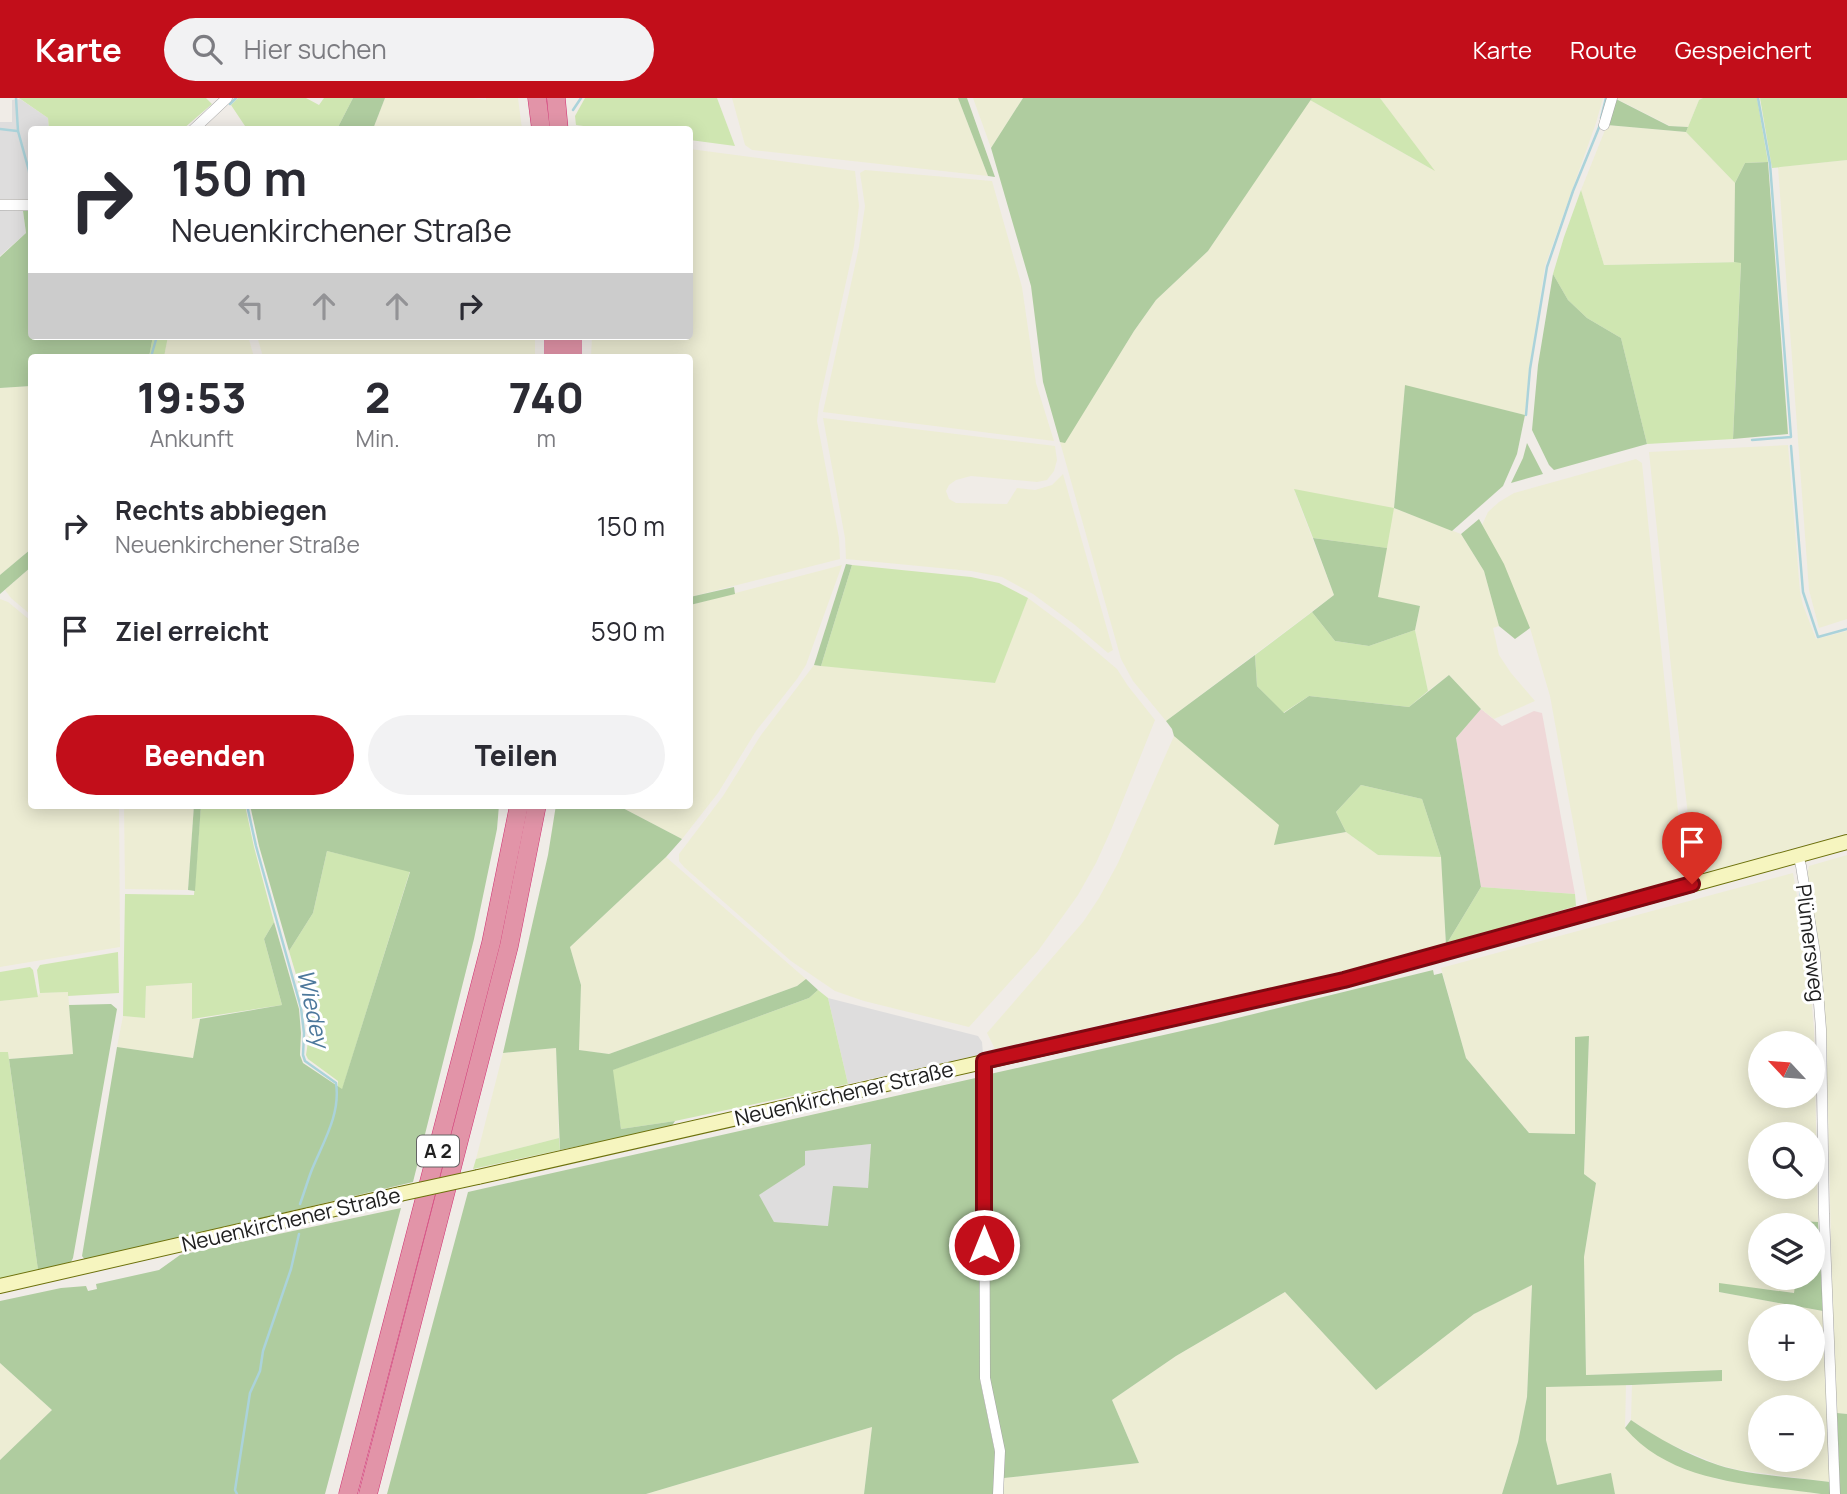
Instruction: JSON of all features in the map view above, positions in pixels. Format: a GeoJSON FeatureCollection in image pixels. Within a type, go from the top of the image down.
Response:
{"type":"FeatureCollection","features":[{"type":"Feature","properties":{"kind":"highway"},"geometry":{"type":"LineString","coordinates":[[537,98],[540,126]]}},
{"type":"Feature","properties":{"kind":"highway"},"geometry":{"type":"LineString","coordinates":[[556,98],[559,126]]}},
{"type":"Feature","properties":{"kind":"highway","name":"A 2"},"geometry":{"type":"LineString","coordinates":[[348,1494],[491,943],[518,809]]}},
{"type":"Feature","properties":{"kind":"highway","name":"A 2"},"geometry":{"type":"LineString","coordinates":[[368,1494],[506,958],[536,809]]}},
{"type":"Feature","properties":{"kind":"main road","name":"Neuenkirchener Straße"},"geometry":{"type":"LineString","coordinates":[[0,1286],[1344,980],[1847,842]]}},
{"type":"Feature","properties":{"kind":"street"},"geometry":{"type":"LineString","coordinates":[[198,126],[227,98]]}},
{"type":"Feature","properties":{"kind":"street"},"geometry":{"type":"LineString","coordinates":[[1604,125],[1612,98]]}},
{"type":"Feature","properties":{"kind":"street"},"geometry":{"type":"LineString","coordinates":[[0,205],[28,205]]}},
{"type":"Feature","properties":{"kind":"street","name":"Plümersweg"},"geometry":{"type":"LineString","coordinates":[[1798,855],[1815,953],[1821,1029],[1824,1214],[1835,1494]]}},
{"type":"Feature","properties":{"kind":"street"},"geometry":{"type":"LineString","coordinates":[[984,1061],[985,1378],[1000,1451],[998,1494]]}},
{"type":"Feature","properties":{"kind":"shaded area"},"geometry":{"type":"Polygon","coordinates":[[[20,99],[48,118],[49,126],[28,126],[28,199],[0,199],[0,122],[12,122],[12,100],[20,99]]]}},
{"type":"Feature","properties":{"kind":"shaded area"},"geometry":{"type":"Polygon","coordinates":[[[0,210],[23,211],[26,233],[0,256],[0,210]]]}},
{"type":"Feature","properties":{"kind":"shaded area"},"geometry":{"type":"Polygon","coordinates":[[[1481,709],[1502,726],[1534,711],[1542,713],[1575,894],[1481,887],[1456,738],[1481,709]]]}},
{"type":"Feature","properties":{"kind":"shaded area"},"geometry":{"type":"Polygon","coordinates":[[[828,998],[978,1036],[982,1042],[983,1054],[848,1084],[828,998]]]}},
{"type":"Feature","properties":{"kind":"shaded area"},"geometry":{"type":"Polygon","coordinates":[[[871,1144],[868,1189],[829,1226],[774,1222],[758,1195],[804,1165],[804,1151],[871,1144]]]}},
{"type":"Feature","properties":{"kind":"green space"},"geometry":{"type":"Polygon","coordinates":[[[19,98],[206,98],[212,104],[186,126],[49,126],[48,118],[19,98]]]}},
{"type":"Feature","properties":{"kind":"green space"},"geometry":{"type":"Polygon","coordinates":[[[238,98],[306,98],[319,105],[324,98],[353,98],[339,126],[245,126],[231,105],[238,98]]]}},
{"type":"Feature","properties":{"kind":"green space"},"geometry":{"type":"Polygon","coordinates":[[[353,98],[385,98],[374,126],[339,126],[353,98]]]}},
{"type":"Feature","properties":{"kind":"green space"},"geometry":{"type":"Polygon","coordinates":[[[385,98],[518,98],[522,126],[374,126],[385,98]]]}},
{"type":"Feature","properties":{"kind":"green space"},"geometry":{"type":"Polygon","coordinates":[[[585,98],[717,98],[735,146],[693,140],[693,126],[583,126],[576,125],[575,116],[585,98]]]}},
{"type":"Feature","properties":{"kind":"green space"},"geometry":{"type":"Polygon","coordinates":[[[732,98],[958,98],[988,176],[752,150],[745,145],[732,98]]]}},
{"type":"Feature","properties":{"kind":"green space"},"geometry":{"type":"Polygon","coordinates":[[[958,98],[967,98],[995,177],[988,176],[958,98]]]}},
{"type":"Feature","properties":{"kind":"green space"},"geometry":{"type":"Polygon","coordinates":[[[973,98],[1023,98],[991,148],[973,98]]]}},
{"type":"Feature","properties":{"kind":"green space"},"geometry":{"type":"Polygon","coordinates":[[[1023,98],[1312,98],[1208,251],[1156,300],[1065,443],[1060,442],[1043,382],[1031,286],[991,148],[1023,98]]]}},
{"type":"Feature","properties":{"kind":"green space"},"geometry":{"type":"Polygon","coordinates":[[[1380,98],[1603,98],[1545,266],[1529,369],[1525,415],[1405,386],[1394,508],[1461,534],[1484,571],[1499,626],[1493,628],[1499,655],[1535,701],[1494,719],[1449,675],[1428,691],[1415,630],[1420,606],[1378,598],[1294,490],[1334,595],[1166,721],[1133,681],[1121,659],[1060,442],[1065,442],[1156,300],[1208,251],[1310,100],[1433,170],[1380,98]]]}},
{"type":"Feature","properties":{"kind":"green space"},"geometry":{"type":"Polygon","coordinates":[[[1380,98],[1435,171],[1310,100],[1380,98]]]}},
{"type":"Feature","properties":{"kind":"green space"},"geometry":{"type":"Polygon","coordinates":[[[1614,98],[1669,126],[1688,127],[1686,132],[1607,125],[1614,98]]]}},
{"type":"Feature","properties":{"kind":"green space"},"geometry":{"type":"Polygon","coordinates":[[[1615,98],[1703,98],[1699,100],[1688,127],[1670,126],[1615,98]]]}},
{"type":"Feature","properties":{"kind":"green space"},"geometry":{"type":"Polygon","coordinates":[[[1757,98],[1768,162],[1745,163],[1735,183],[1686,132],[1699,100],[1757,98]]]}},
{"type":"Feature","properties":{"kind":"green space"},"geometry":{"type":"Polygon","coordinates":[[[1760,98],[1847,98],[1847,160],[1772,168],[1760,98]]]}},
{"type":"Feature","properties":{"kind":"green space"},"geometry":{"type":"Polygon","coordinates":[[[1607,125],[1686,132],[1735,183],[1734,262],[1604,265],[1581,190],[1607,125]]]}},
{"type":"Feature","properties":{"kind":"green space"},"geometry":{"type":"Polygon","coordinates":[[[693,149],[855,171],[859,206],[854,246],[817,421],[839,538],[840,559],[693,596],[693,354],[591,354],[592,340],[693,340],[693,149]]]}},
{"type":"Feature","properties":{"kind":"green space"},"geometry":{"type":"Polygon","coordinates":[[[1847,160],[1847,619],[1819,628],[1809,590],[1778,167],[1847,160]]]}},
{"type":"Feature","properties":{"kind":"green space"},"geometry":{"type":"Polygon","coordinates":[[[1768,162],[1788,434],[1733,439],[1741,263],[1734,262],[1735,183],[1745,163],[1768,162]]]}},
{"type":"Feature","properties":{"kind":"green space"},"geometry":{"type":"Polygon","coordinates":[[[865,170],[992,181],[1022,287],[1036,383],[1054,441],[823,412],[859,247],[865,206],[860,173],[865,170]]]}},
{"type":"Feature","properties":{"kind":"green space"},"geometry":{"type":"Polygon","coordinates":[[[1581,190],[1604,265],[1741,262],[1733,439],[1647,444],[1621,338],[1587,318],[1568,300],[1553,274],[1581,190]]]}},
{"type":"Feature","properties":{"kind":"green space"},"geometry":{"type":"Polygon","coordinates":[[[23,211],[28,211],[28,340],[152,340],[150,354],[28,354],[28,386],[0,388],[0,257],[26,233],[23,211]]]}},
{"type":"Feature","properties":{"kind":"green space"},"geometry":{"type":"Polygon","coordinates":[[[1553,274],[1568,300],[1587,318],[1621,338],[1647,444],[1554,470],[1532,430],[1538,365],[1553,274]]]}},
{"type":"Feature","properties":{"kind":"green space"},"geometry":{"type":"Polygon","coordinates":[[[152,340],[167,340],[165,354],[150,354],[152,340]]]}},
{"type":"Feature","properties":{"kind":"green space"},"geometry":{"type":"Polygon","coordinates":[[[167,340],[249,340],[253,354],[165,354],[167,340]]]}},
{"type":"Feature","properties":{"kind":"green space"},"geometry":{"type":"Polygon","coordinates":[[[258,340],[535,340],[535,354],[262,354],[258,340]]]}},
{"type":"Feature","properties":{"kind":"green space"},"geometry":{"type":"Polygon","coordinates":[[[1405,385],[1525,415],[1517,454],[1503,486],[1452,531],[1394,508],[1405,385]]]}},
{"type":"Feature","properties":{"kind":"green space"},"geometry":{"type":"Polygon","coordinates":[[[28,386],[28,552],[0,575],[0,388],[28,386]]]}},
{"type":"Feature","properties":{"kind":"green space"},"geometry":{"type":"Polygon","coordinates":[[[823,418],[1055,446],[1057,460],[1054,471],[1047,480],[1037,482],[971,476],[956,480],[946,491],[949,499],[956,503],[1007,504],[1017,488],[1035,490],[1052,485],[1063,474],[1113,650],[1108,653],[1033,594],[1002,577],[971,571],[846,559],[845,538],[823,418]]]}},
{"type":"Feature","properties":{"kind":"green space"},"geometry":{"type":"Polygon","coordinates":[[[1527,443],[1543,474],[1511,483],[1523,458],[1527,443]]]}},
{"type":"Feature","properties":{"kind":"green space"},"geometry":{"type":"Polygon","coordinates":[[[1788,445],[1803,605],[1816,639],[1847,631],[1847,833],[1695,876],[1649,452],[1788,445]]]}},
{"type":"Feature","properties":{"kind":"green space"},"geometry":{"type":"Polygon","coordinates":[[[1636,459],[1642,463],[1685,879],[1588,904],[1550,696],[1530,628],[1482,525],[1488,512],[1514,493],[1636,459]]]}},
{"type":"Feature","properties":{"kind":"green space"},"geometry":{"type":"Polygon","coordinates":[[[1294,489],[1394,508],[1387,548],[1313,538],[1294,489]]]}},
{"type":"Feature","properties":{"kind":"green space"},"geometry":{"type":"Polygon","coordinates":[[[1479,519],[1504,564],[1530,628],[1515,639],[1499,626],[1484,571],[1461,534],[1479,519]]]}},
{"type":"Feature","properties":{"kind":"green space"},"geometry":{"type":"Polygon","coordinates":[[[1313,538],[1387,548],[1378,597],[1420,606],[1415,630],[1369,646],[1335,641],[1312,612],[1334,595],[1313,538]]]}},
{"type":"Feature","properties":{"kind":"green space"},"geometry":{"type":"Polygon","coordinates":[[[28,552],[28,570],[0,594],[0,575],[28,552]]]}},
{"type":"Feature","properties":{"kind":"green space"},"geometry":{"type":"Polygon","coordinates":[[[846,564],[852,565],[821,666],[814,665],[846,564]]]}},
{"type":"Feature","properties":{"kind":"green space"},"geometry":{"type":"Polygon","coordinates":[[[842,565],[806,665],[756,731],[718,793],[682,839],[625,809],[693,809],[693,604],[842,565]]]}},
{"type":"Feature","properties":{"kind":"green space"},"geometry":{"type":"Polygon","coordinates":[[[852,565],[971,577],[999,583],[1028,598],[995,683],[821,666],[852,565]]]}},
{"type":"Feature","properties":{"kind":"green space"},"geometry":{"type":"Polygon","coordinates":[[[28,570],[28,612],[11,598],[5,590],[28,570]]]}},
{"type":"Feature","properties":{"kind":"green space"},"geometry":{"type":"Polygon","coordinates":[[[734,587],[735,594],[693,604],[693,596],[734,587]]]}},
{"type":"Feature","properties":{"kind":"green space"},"geometry":{"type":"Polygon","coordinates":[[[1028,598],[1117,669],[1155,720],[1096,863],[1078,895],[1038,951],[969,1027],[864,1001],[835,991],[791,961],[684,867],[679,861],[679,854],[723,796],[761,735],[814,665],[994,683],[1028,598]]]}},
{"type":"Feature","properties":{"kind":"green space"},"geometry":{"type":"Polygon","coordinates":[[[0,599],[8,602],[28,619],[28,809],[119,809],[120,947],[0,967],[0,599]]]}},
{"type":"Feature","properties":{"kind":"green space"},"geometry":{"type":"Polygon","coordinates":[[[1312,612],[1335,641],[1369,646],[1415,630],[1428,691],[1409,707],[1309,696],[1283,713],[1257,686],[1255,655],[1312,612]]]}},
{"type":"Feature","properties":{"kind":"green space"},"geometry":{"type":"Polygon","coordinates":[[[1255,655],[1257,686],[1284,713],[1309,696],[1409,707],[1449,675],[1481,709],[1456,738],[1481,887],[1446,945],[1441,857],[1422,799],[1361,785],[1336,812],[1346,832],[1274,845],[1279,825],[1174,736],[1166,721],[1255,655]]]}},
{"type":"Feature","properties":{"kind":"green space"},"geometry":{"type":"Polygon","coordinates":[[[1174,736],[1280,825],[1275,845],[1346,832],[1378,855],[1441,857],[1446,945],[1276,988],[1183,1006],[995,1049],[987,1033],[1083,922],[1099,898],[1118,863],[1174,736]]]}},
{"type":"Feature","properties":{"kind":"green space"},"geometry":{"type":"Polygon","coordinates":[[[1361,785],[1422,799],[1441,857],[1378,855],[1346,832],[1336,812],[1361,785]]]}},
{"type":"Feature","properties":{"kind":"green space"},"geometry":{"type":"Polygon","coordinates":[[[124,809],[194,809],[188,890],[125,889],[124,809]]]}},
{"type":"Feature","properties":{"kind":"green space"},"geometry":{"type":"Polygon","coordinates":[[[194,809],[201,809],[195,891],[188,890],[194,809]]]}},
{"type":"Feature","properties":{"kind":"green space"},"geometry":{"type":"Polygon","coordinates":[[[201,809],[246,809],[274,922],[264,939],[282,1005],[192,1019],[192,983],[146,986],[145,1018],[123,1016],[125,894],[194,895],[201,809]]]}},
{"type":"Feature","properties":{"kind":"green space"},"geometry":{"type":"Polygon","coordinates":[[[251,809],[499,809],[474,939],[413,1182],[85,1260],[82,1256],[117,1047],[193,1058],[200,1019],[282,1005],[264,939],[274,922],[299,1009],[300,1055],[303,1063],[342,1089],[410,872],[327,851],[313,913],[289,951],[251,809]]]}},
{"type":"Feature","properties":{"kind":"green space"},"geometry":{"type":"Polygon","coordinates":[[[555,809],[625,809],[682,839],[570,947],[581,985],[579,1050],[609,1054],[797,986],[806,979],[818,990],[809,998],[613,1070],[621,1129],[675,1121],[671,1127],[560,1150],[556,1048],[503,1053],[548,855],[555,809]]]}},
{"type":"Feature","properties":{"kind":"green space"},"geometry":{"type":"Polygon","coordinates":[[[327,851],[410,871],[342,1090],[338,1087],[338,1081],[306,1055],[309,1035],[306,1008],[289,951],[313,913],[327,851]]]}},
{"type":"Feature","properties":{"kind":"green space"},"geometry":{"type":"Polygon","coordinates":[[[1847,855],[1847,1414],[1837,1413],[1826,1028],[1807,875],[1809,866],[1847,855]]]}},
{"type":"Feature","properties":{"kind":"green space"},"geometry":{"type":"Polygon","coordinates":[[[666,857],[806,979],[797,986],[609,1054],[578,1050],[581,985],[570,947],[666,857]]]}},
{"type":"Feature","properties":{"kind":"green space"},"geometry":{"type":"Polygon","coordinates":[[[1793,873],[1807,953],[1814,1031],[1748,1031],[1748,1108],[1816,1108],[1816,1122],[1748,1122],[1748,1199],[1818,1199],[1818,1213],[1748,1213],[1748,1287],[1719,1284],[1719,1292],[1785,1304],[1748,1304],[1748,1381],[1825,1381],[1825,1360],[1830,1482],[1754,1472],[1825,1472],[1825,1395],[1748,1395],[1748,1471],[1719,1465],[1665,1442],[1631,1420],[1632,1385],[1721,1381],[1722,1370],[1586,1375],[1584,1257],[1596,1183],[1584,1174],[1589,1037],[1575,1038],[1575,1134],[1529,1133],[1466,1058],[1441,968],[1793,873]]]}},
{"type":"Feature","properties":{"kind":"green space"},"geometry":{"type":"Polygon","coordinates":[[[1481,887],[1575,894],[1576,906],[1446,945],[1481,887]]]}},
{"type":"Feature","properties":{"kind":"green space"},"geometry":{"type":"Polygon","coordinates":[[[118,952],[119,993],[68,996],[68,992],[40,993],[37,970],[40,965],[118,952]]]}},
{"type":"Feature","properties":{"kind":"green space"},"geometry":{"type":"Polygon","coordinates":[[[30,967],[33,970],[38,997],[0,1001],[0,972],[30,967]]]}},
{"type":"Feature","properties":{"kind":"green space"},"geometry":{"type":"Polygon","coordinates":[[[1433,970],[1434,975],[1442,973],[1466,1058],[1529,1133],[1575,1134],[1575,1037],[1589,1036],[1584,1174],[1596,1183],[1584,1257],[1586,1375],[1722,1370],[1722,1381],[1546,1387],[1546,1440],[1557,1485],[1611,1473],[1615,1494],[1502,1494],[1518,1442],[1527,1397],[1532,1285],[1474,1314],[1376,1390],[1285,1292],[1176,1356],[1112,1400],[1139,1463],[1004,1478],[1004,1450],[988,1379],[990,1074],[1217,1023],[1433,970]]]}},
{"type":"Feature","properties":{"kind":"green space"},"geometry":{"type":"Polygon","coordinates":[[[192,983],[192,1019],[200,1019],[193,1058],[117,1047],[123,1016],[145,1018],[146,986],[192,983]]]}},
{"type":"Feature","properties":{"kind":"green space"},"geometry":{"type":"Polygon","coordinates":[[[818,990],[828,998],[848,1084],[675,1121],[621,1129],[612,1070],[809,998],[818,990]]]}},
{"type":"Feature","properties":{"kind":"green space"},"geometry":{"type":"Polygon","coordinates":[[[68,992],[73,1054],[9,1059],[8,1052],[0,1052],[0,1001],[37,997],[40,993],[68,992]]]}},
{"type":"Feature","properties":{"kind":"green space"},"geometry":{"type":"Polygon","coordinates":[[[111,1004],[117,1009],[73,1258],[71,1262],[38,1270],[9,1059],[73,1054],[69,1005],[111,1004]]]}},
{"type":"Feature","properties":{"kind":"green space"},"geometry":{"type":"Polygon","coordinates":[[[556,1048],[559,1138],[476,1159],[503,1053],[556,1048]]]}},
{"type":"Feature","properties":{"kind":"green space"},"geometry":{"type":"Polygon","coordinates":[[[0,1052],[8,1052],[38,1270],[0,1279],[0,1052]]]}},
{"type":"Feature","properties":{"kind":"green space"},"geometry":{"type":"Polygon","coordinates":[[[980,1077],[980,1380],[995,1453],[994,1494],[864,1494],[872,1427],[646,1494],[387,1494],[468,1192],[980,1077]],[[871,1144],[805,1151],[805,1165],[759,1195],[774,1222],[828,1226],[833,1186],[868,1188],[871,1144]]]}},
{"type":"Feature","properties":{"kind":"green space"},"geometry":{"type":"Polygon","coordinates":[[[559,1138],[560,1150],[473,1169],[476,1159],[559,1138]]]}},
{"type":"Feature","properties":{"kind":"green space"},"geometry":{"type":"Polygon","coordinates":[[[401,1208],[325,1494],[0,1494],[0,1460],[52,1410],[0,1363],[0,1301],[61,1288],[86,1286],[88,1291],[97,1289],[96,1284],[159,1270],[180,1255],[401,1208]]]}},
{"type":"Feature","properties":{"kind":"green space"},"geometry":{"type":"Polygon","coordinates":[[[1719,1283],[1748,1287],[1748,1290],[1794,1293],[1794,1290],[1822,1290],[1823,1304],[1785,1304],[1719,1292],[1719,1283]]]}},
{"type":"Feature","properties":{"kind":"green space"},"geometry":{"type":"Polygon","coordinates":[[[1532,1285],[1527,1397],[1518,1442],[1502,1494],[1003,1494],[1004,1478],[1139,1463],[1112,1400],[1176,1356],[1285,1292],[1376,1390],[1474,1314],[1532,1285]]]}},
{"type":"Feature","properties":{"kind":"green space"},"geometry":{"type":"Polygon","coordinates":[[[1770,1290],[1795,1290],[1795,1293],[1770,1290]]]}},
{"type":"Feature","properties":{"kind":"green space"},"geometry":{"type":"Polygon","coordinates":[[[0,1363],[52,1410],[0,1460],[0,1363]]]}},
{"type":"Feature","properties":{"kind":"green space"},"geometry":{"type":"Polygon","coordinates":[[[1626,1385],[1625,1428],[1716,1479],[1821,1494],[1615,1494],[1611,1474],[1557,1485],[1546,1440],[1546,1387],[1626,1385]]]}},
{"type":"Feature","properties":{"kind":"green space"},"geometry":{"type":"Polygon","coordinates":[[[1837,1413],[1847,1414],[1847,1494],[1840,1494],[1837,1413]]]}},
{"type":"Feature","properties":{"kind":"green space"},"geometry":{"type":"Polygon","coordinates":[[[1631,1420],[1673,1446],[1706,1461],[1745,1472],[1830,1482],[1831,1494],[1742,1483],[1690,1471],[1666,1461],[1644,1447],[1625,1428],[1631,1420]]]}},
{"type":"Feature","properties":{"kind":"green space"},"geometry":{"type":"Polygon","coordinates":[[[872,1427],[864,1494],[646,1494],[872,1427]]]}},
{"type":"Feature","properties":{"kind":"waterway","name":"Wiedey"},"geometry":{"type":"LineString","coordinates":[[16,98],[18,131],[28,167]]}},
{"type":"Feature","properties":{"kind":"waterway"},"geometry":{"type":"LineString","coordinates":[[230,104],[236,98]]}},
{"type":"Feature","properties":{"kind":"waterway"},"geometry":{"type":"LineString","coordinates":[[573,110],[581,98]]}},
{"type":"Feature","properties":{"kind":"waterway"},"geometry":{"type":"LineString","coordinates":[[1601,118],[1606,98]]}},
{"type":"Feature","properties":{"kind":"waterway"},"geometry":{"type":"LineString","coordinates":[[1752,440],[1791,437],[1770,164],[1758,98]]}},
{"type":"Feature","properties":{"kind":"waterway"},"geometry":{"type":"LineString","coordinates":[[1526,415],[1530,369],[1547,267],[1573,191],[1600,125]]}},
{"type":"Feature","properties":{"kind":"waterway"},"geometry":{"type":"LineString","coordinates":[[0,129],[17,131]]}},
{"type":"Feature","properties":{"kind":"waterway","name":"Wiedey"},"geometry":{"type":"LineString","coordinates":[[152,354],[156,340]]}},
{"type":"Feature","properties":{"kind":"waterway"},"geometry":{"type":"LineString","coordinates":[[1791,446],[1803,592],[1818,637],[1847,629]]}},
{"type":"Feature","properties":{"kind":"waterway","name":"Wiedey"},"geometry":{"type":"LineString","coordinates":[[248,809],[301,1008],[303,1055],[305,1061],[336,1083],[333,1118],[300,1204]]}},
{"type":"Feature","properties":{"kind":"waterway"},"geometry":{"type":"LineString","coordinates":[[1799,883],[1805,924]]}},
{"type":"Feature","properties":{"kind":"waterway","name":"Wiedey"},"geometry":{"type":"LineString","coordinates":[[237,1494],[235,1490],[250,1393],[260,1371],[263,1351],[291,1269],[299,1234]]}},
{"type":"Feature","properties":{"kind":"route"},"geometry":{"type":"LineString","coordinates":[[984,1245],[984,1061],[1344,980],[1692,884]]}}]}
